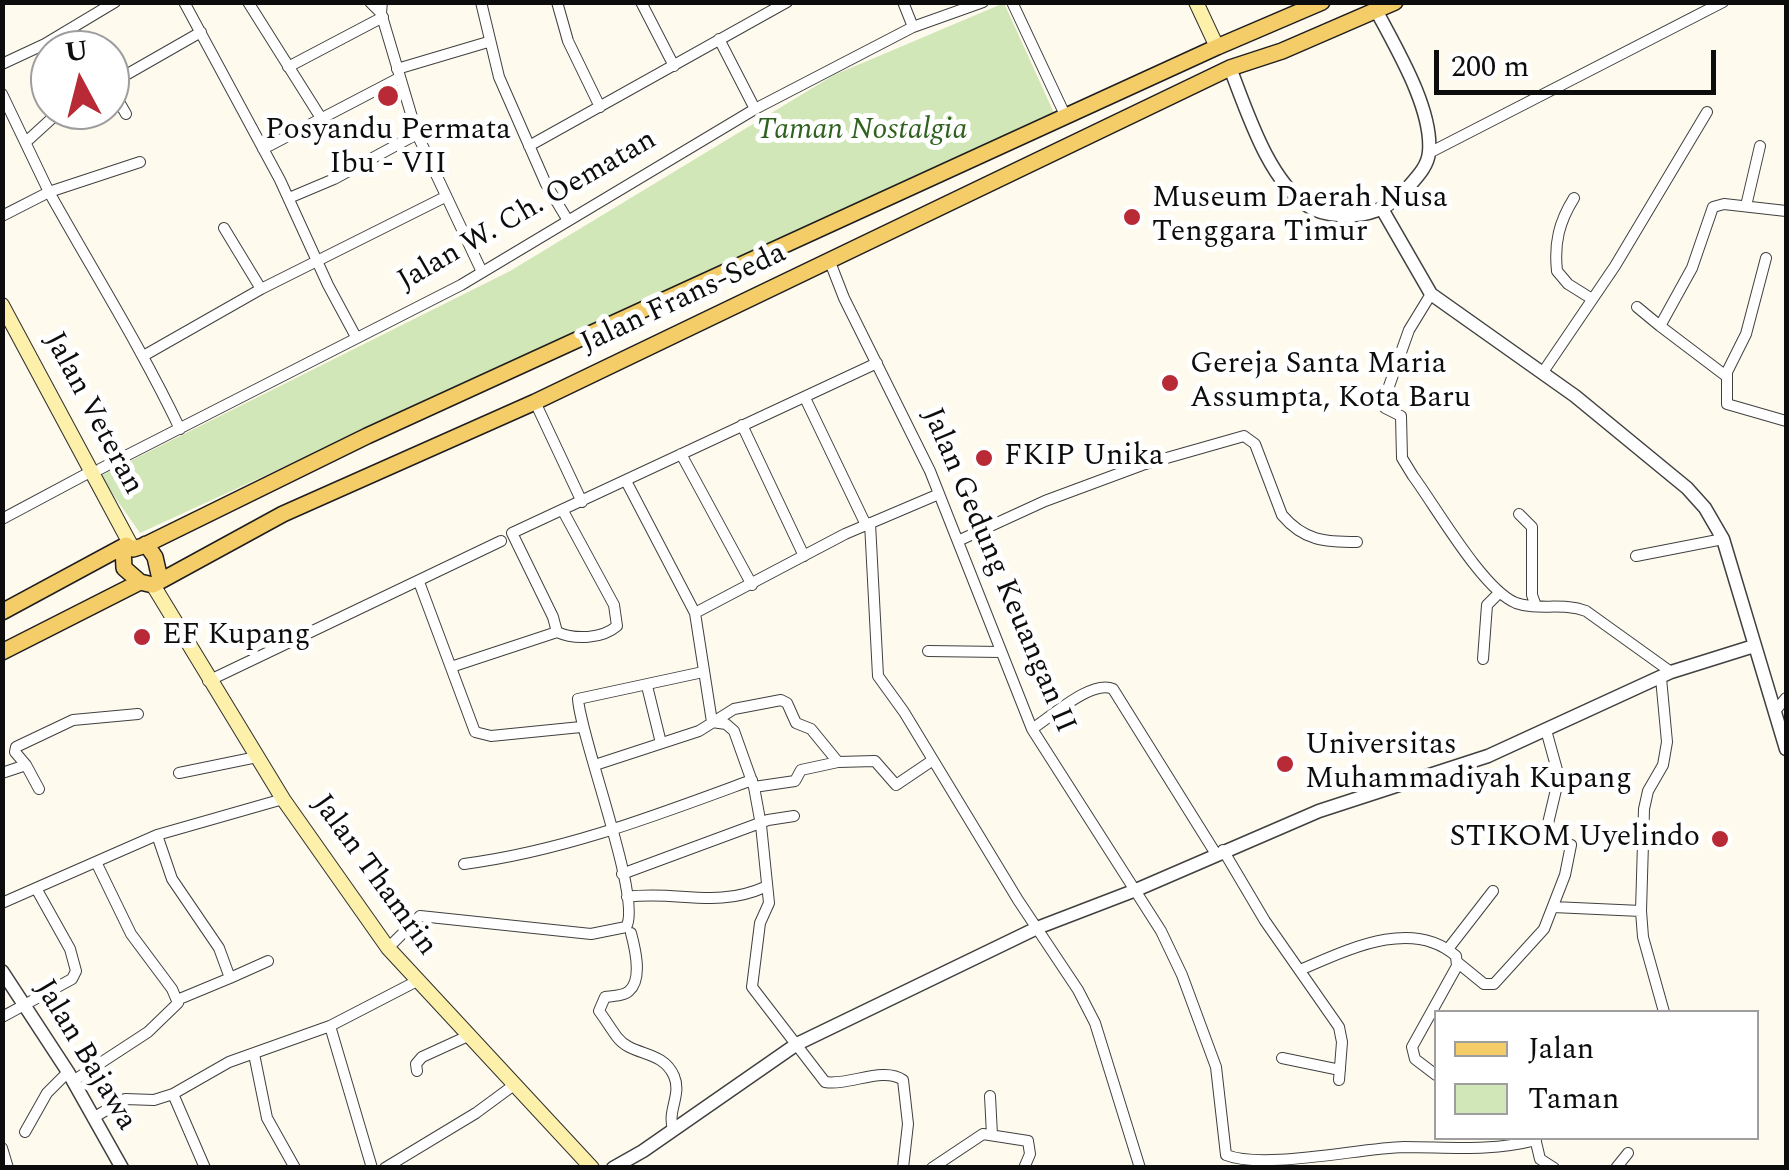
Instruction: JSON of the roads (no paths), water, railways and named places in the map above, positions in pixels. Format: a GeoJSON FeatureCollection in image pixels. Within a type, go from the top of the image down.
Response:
{"type":"FeatureCollection","features":[{"type":"Feature","properties":{"kind":"main road"},"geometry":{"type":"LineString","coordinates":[[1196,2],[1218,47]]}},
{"type":"Feature","properties":{"kind":"main road","name":"Jalan Frans-Seda"},"geometry":{"type":"LineString","coordinates":[[2,612],[367,436],[1322,2]]}},
{"type":"Feature","properties":{"kind":"main road","name":"Jalan Frans-Seda"},"geometry":{"type":"LineString","coordinates":[[2,652],[300,506],[535,402],[1230,68],[1282,51],[1395,2]]}},
{"type":"Feature","properties":{"kind":"main road"},"geometry":{"type":"LineString","coordinates":[[904,191],[903,203],[916,220]]}},
{"type":"Feature","properties":{"kind":"main road"},"geometry":{"type":"LineString","coordinates":[[876,204],[890,232]]}},
{"type":"Feature","properties":{"kind":"main road","name":"Jalan Veteran"},"geometry":{"type":"LineString","coordinates":[[2,305],[96,470],[133,547]]}},
{"type":"Feature","properties":{"kind":"main road"},"geometry":{"type":"LineString","coordinates":[[146,544],[152,550],[151,582],[124,568],[133,547],[146,544]]}},
{"type":"Feature","properties":{"kind":"main road","name":"Jalan Thamrin"},"geometry":{"type":"LineString","coordinates":[[151,582],[283,799],[388,948],[592,1168]]}},
{"type":"Feature","properties":{"kind":"street"},"geometry":{"type":"LineString","coordinates":[[2,64],[45,44],[115,2]]}},
{"type":"Feature","properties":{"kind":"street"},"geometry":{"type":"LineString","coordinates":[[184,2],[263,149],[356,337]]}},
{"type":"Feature","properties":{"kind":"street"},"geometry":{"type":"LineString","coordinates":[[370,2],[382,11],[418,134],[482,272]]}},
{"type":"Feature","properties":{"kind":"street"},"geometry":{"type":"LineString","coordinates":[[480,2],[499,77],[567,219]]}},
{"type":"Feature","properties":{"kind":"street"},"geometry":{"type":"LineString","coordinates":[[556,2],[568,42],[600,106]]}},
{"type":"Feature","properties":{"kind":"street"},"geometry":{"type":"LineString","coordinates":[[529,146],[787,2]]}},
{"type":"Feature","properties":{"kind":"street"},"geometry":{"type":"LineString","coordinates":[[903,2],[913,27]]}},
{"type":"Feature","properties":{"kind":"street","name":"Jalan W. Ch. Oematan"},"geometry":{"type":"LineString","coordinates":[[2,519],[482,272],[755,109],[913,27],[983,2]]}},
{"type":"Feature","properties":{"kind":"street"},"geometry":{"type":"LineString","coordinates":[[1012,2],[1066,117]]}},
{"type":"Feature","properties":{"kind":"street"},"geometry":{"type":"LineString","coordinates":[[1230,68],[1260,140],[1282,178],[1304,204],[1332,214],[1369,214],[1382,209],[1416,179],[1430,153],[1723,2]]}},
{"type":"Feature","properties":{"kind":"street"},"geometry":{"type":"LineString","coordinates":[[252,4],[321,118]]}},
{"type":"Feature","properties":{"kind":"street"},"geometry":{"type":"LineString","coordinates":[[644,4],[674,66]]}},
{"type":"Feature","properties":{"kind":"street"},"geometry":{"type":"LineString","coordinates":[[1376,10],[1421,106],[1430,153]]}},
{"type":"Feature","properties":{"kind":"street"},"geometry":{"type":"LineString","coordinates":[[288,67],[382,11]]}},
{"type":"Feature","properties":{"kind":"street"},"geometry":{"type":"LineString","coordinates":[[130,73],[200,32]]}},
{"type":"Feature","properties":{"kind":"street"},"geometry":{"type":"LineString","coordinates":[[719,39],[755,109]]}},
{"type":"Feature","properties":{"kind":"street"},"geometry":{"type":"LineString","coordinates":[[263,149],[398,74],[488,42]]}},
{"type":"Feature","properties":{"kind":"street"},"geometry":{"type":"LineString","coordinates":[[2,94],[49,192],[144,355],[180,429]]}},
{"type":"Feature","properties":{"kind":"street"},"geometry":{"type":"LineString","coordinates":[[1543,372],[1707,112]]}},
{"type":"Feature","properties":{"kind":"street"},"geometry":{"type":"LineString","coordinates":[[26,142],[39,130]]}},
{"type":"Feature","properties":{"kind":"street"},"geometry":{"type":"LineString","coordinates":[[288,198],[334,179],[418,134]]}},
{"type":"Feature","properties":{"kind":"street"},"geometry":{"type":"LineString","coordinates":[[1746,206],[1760,146]]}},
{"type":"Feature","properties":{"kind":"street"},"geometry":{"type":"LineString","coordinates":[[2,216],[49,192],[140,162]]}},
{"type":"Feature","properties":{"kind":"street"},"geometry":{"type":"LineString","coordinates":[[144,355],[316,259],[445,197]]}},
{"type":"Feature","properties":{"kind":"street"},"geometry":{"type":"LineString","coordinates":[[1574,198],[1561,219],[1557,271],[1568,284],[1592,299]]}},
{"type":"Feature","properties":{"kind":"street"},"geometry":{"type":"LineString","coordinates":[[1660,326],[1697,256],[1713,207],[1719,204],[1786,211]]}},
{"type":"Feature","properties":{"kind":"street"},"geometry":{"type":"LineString","coordinates":[[1382,209],[1431,294],[1543,372],[1687,488],[1704,508],[1722,540],[1786,749]]}},
{"type":"Feature","properties":{"kind":"street"},"geometry":{"type":"LineString","coordinates":[[224,228],[260,289]]}},
{"type":"Feature","properties":{"kind":"street"},"geometry":{"type":"LineString","coordinates":[[1766,258],[1746,334],[1726,376],[1727,404],[1786,421]]}},
{"type":"Feature","properties":{"kind":"street","name":"Jalan Gedung Keuangan II"},"geometry":{"type":"LineString","coordinates":[[830,262],[960,540],[972,580],[1032,729],[1161,931],[1182,976],[1216,1067],[1226,1155],[1313,1162]]}},
{"type":"Feature","properties":{"kind":"street"},"geometry":{"type":"LineString","coordinates":[[1431,294],[1409,330],[1382,403],[1401,416],[1404,462],[1499,593],[1516,603],[1586,610],[1666,675]]}},
{"type":"Feature","properties":{"kind":"street"},"geometry":{"type":"LineString","coordinates":[[1636,307],[1726,376]]}},
{"type":"Feature","properties":{"kind":"street"},"geometry":{"type":"LineString","coordinates":[[557,632],[512,533],[878,363]]}},
{"type":"Feature","properties":{"kind":"street"},"geometry":{"type":"LineString","coordinates":[[805,398],[868,524],[878,676],[1078,990],[1095,1023],[1140,1168]]}},
{"type":"Feature","properties":{"kind":"street"},"geometry":{"type":"LineString","coordinates":[[535,402],[582,502]]}},
{"type":"Feature","properties":{"kind":"street"},"geometry":{"type":"LineString","coordinates":[[742,425],[804,556]]}},
{"type":"Feature","properties":{"kind":"street"},"geometry":{"type":"LineString","coordinates":[[960,540],[1142,465],[1246,436],[1255,444],[1282,514],[1290,523],[1319,542],[1357,542]]}},
{"type":"Feature","properties":{"kind":"street"},"geometry":{"type":"LineString","coordinates":[[681,454],[752,585]]}},
{"type":"Feature","properties":{"kind":"street"},"geometry":{"type":"LineString","coordinates":[[626,481],[695,612],[712,722]]}},
{"type":"Feature","properties":{"kind":"street"},"geometry":{"type":"LineString","coordinates":[[695,612],[868,524],[939,494]]}},
{"type":"Feature","properties":{"kind":"street"},"geometry":{"type":"LineString","coordinates":[[452,666],[557,632],[573,638],[610,632],[617,626],[614,605],[562,511]]}},
{"type":"Feature","properties":{"kind":"street"},"geometry":{"type":"LineString","coordinates":[[1519,514],[1532,527],[1532,594],[1536,606]]}},
{"type":"Feature","properties":{"kind":"street"},"geometry":{"type":"LineString","coordinates":[[208,681],[501,540]]}},
{"type":"Feature","properties":{"kind":"street"},"geometry":{"type":"LineString","coordinates":[[1636,556],[1722,540]]}},
{"type":"Feature","properties":{"kind":"street"},"geometry":{"type":"LineString","coordinates":[[419,582],[477,733],[582,727]]}},
{"type":"Feature","properties":{"kind":"street"},"geometry":{"type":"LineString","coordinates":[[1483,659],[1488,605],[1499,593]]}},
{"type":"Feature","properties":{"kind":"street"},"geometry":{"type":"LineString","coordinates":[[613,1168],[797,1044],[1037,928],[1136,890],[1319,810],[1488,756],[1666,675],[1754,646]]}},
{"type":"Feature","properties":{"kind":"street"},"geometry":{"type":"LineString","coordinates":[[928,651],[1001,652]]}},
{"type":"Feature","properties":{"kind":"street"},"geometry":{"type":"LineString","coordinates":[[388,948],[420,916],[563,932],[618,931],[631,920],[595,765],[582,727],[579,698],[703,672]]}},
{"type":"Feature","properties":{"kind":"street"},"geometry":{"type":"LineString","coordinates":[[1663,1010],[1643,937],[1642,911],[1644,809],[1648,792],[1663,765],[1667,742],[1666,675]]}},
{"type":"Feature","properties":{"kind":"street"},"geometry":{"type":"LineString","coordinates":[[648,686],[661,743]]}},
{"type":"Feature","properties":{"kind":"street"},"geometry":{"type":"LineString","coordinates":[[1032,729],[1093,688],[1113,689],[1338,1027],[1342,1042],[1340,1075],[1282,1058]]}},
{"type":"Feature","properties":{"kind":"street"},"geometry":{"type":"LineString","coordinates":[[1775,710],[1786,698]]}},
{"type":"Feature","properties":{"kind":"street"},"geometry":{"type":"LineString","coordinates":[[595,765],[698,731],[734,710],[781,700],[796,723],[811,730],[838,762]]}},
{"type":"Feature","properties":{"kind":"street"},"geometry":{"type":"LineString","coordinates":[[38,789],[15,752],[16,747],[73,720],[138,714]]}},
{"type":"Feature","properties":{"kind":"street"},"geometry":{"type":"LineString","coordinates":[[712,722],[726,724],[734,732],[753,783],[761,825],[770,903],[760,923],[752,985],[825,1082],[838,1084],[892,1074],[903,1080],[908,1124],[903,1168]]}},
{"type":"Feature","properties":{"kind":"street"},"geometry":{"type":"LineString","coordinates":[[1457,962],[1484,984],[1494,984],[1538,938],[1553,907],[1571,845],[1544,834],[1559,777],[1546,730]]}},
{"type":"Feature","properties":{"kind":"street"},"geometry":{"type":"LineString","coordinates":[[179,773],[257,756]]}},
{"type":"Feature","properties":{"kind":"street"},"geometry":{"type":"LineString","coordinates":[[464,864],[515,857],[611,832],[753,783],[795,782],[801,770],[838,762],[877,762],[896,785],[933,760]]}},
{"type":"Feature","properties":{"kind":"street"},"geometry":{"type":"LineString","coordinates":[[2,773],[26,765]]}},
{"type":"Feature","properties":{"kind":"street"},"geometry":{"type":"LineString","coordinates":[[2,903],[157,835],[283,799]]}},
{"type":"Feature","properties":{"kind":"street"},"geometry":{"type":"LineString","coordinates":[[622,874],[768,820],[794,816]]}},
{"type":"Feature","properties":{"kind":"street"},"geometry":{"type":"LineString","coordinates":[[157,835],[172,880],[219,948],[230,978]]}},
{"type":"Feature","properties":{"kind":"street"},"geometry":{"type":"LineString","coordinates":[[25,1132],[47,1094],[70,1076],[148,1032],[177,1006],[178,1000],[131,934],[96,862]]}},
{"type":"Feature","properties":{"kind":"street"},"geometry":{"type":"LineString","coordinates":[[628,897],[711,899],[766,887]]}},
{"type":"Feature","properties":{"kind":"street"},"geometry":{"type":"LineString","coordinates":[[2,1018],[72,978],[76,970],[70,949],[36,890]]}},
{"type":"Feature","properties":{"kind":"street"},"geometry":{"type":"LineString","coordinates":[[1448,949],[1493,891]]}},
{"type":"Feature","properties":{"kind":"street"},"geometry":{"type":"LineString","coordinates":[[1553,907],[1642,911]]}},
{"type":"Feature","properties":{"kind":"street"},"geometry":{"type":"LineString","coordinates":[[632,933],[637,968],[633,985],[628,992],[602,1000],[599,1011],[616,1036],[628,1046],[657,1056],[672,1072],[676,1096],[670,1118],[673,1130]]}},
{"type":"Feature","properties":{"kind":"street"},"geometry":{"type":"LineString","coordinates":[[1300,970],[1370,941],[1424,939],[1448,949],[1457,962],[1412,1047],[1416,1060],[1434,1074]]}},
{"type":"Feature","properties":{"kind":"street"},"geometry":{"type":"LineString","coordinates":[[178,1000],[268,962]]}},
{"type":"Feature","properties":{"kind":"street","name":"Jalan Bajawa"},"geometry":{"type":"LineString","coordinates":[[2,971],[70,1076],[122,1168]]}},
{"type":"Feature","properties":{"kind":"street"},"geometry":{"type":"LineString","coordinates":[[93,1118],[125,1098],[154,1100],[174,1094],[230,1062],[330,1026],[417,981]]}},
{"type":"Feature","properties":{"kind":"street"},"geometry":{"type":"LineString","coordinates":[[330,1026],[372,1168]]}},
{"type":"Feature","properties":{"kind":"street"},"geometry":{"type":"LineString","coordinates":[[417,1072],[416,1064],[422,1057],[468,1036]]}},
{"type":"Feature","properties":{"kind":"street"},"geometry":{"type":"LineString","coordinates":[[254,1054],[262,1103],[295,1168]]}},
{"type":"Feature","properties":{"kind":"street"},"geometry":{"type":"LineString","coordinates":[[385,1168],[514,1085]]}},
{"type":"Feature","properties":{"kind":"street"},"geometry":{"type":"LineString","coordinates":[[174,1094],[205,1168]]}},
{"type":"Feature","properties":{"kind":"street"},"geometry":{"type":"LineString","coordinates":[[990,1096],[992,1135]]}},
{"type":"Feature","properties":{"kind":"street"},"geometry":{"type":"LineString","coordinates":[[932,1168],[980,1134],[1028,1141],[1030,1154],[1024,1168]]}},
{"type":"Feature","properties":{"kind":"street"},"geometry":{"type":"LineString","coordinates":[[1313,1162],[1402,1147],[1491,1149],[1531,1140]]}},
{"type":"Feature","properties":{"kind":"street"},"geometry":{"type":"LineString","coordinates":[[1535,1140],[1540,1159],[1554,1168]]}},
{"type":"Feature","properties":{"kind":"street"},"geometry":{"type":"LineString","coordinates":[[2,1148],[8,1168]]}},
{"type":"Feature","properties":{"kind":"street"},"geometry":{"type":"LineString","coordinates":[[1616,1168],[1628,1154]]}},
{"type":"Feature","properties":{"kind":"place","name":"Posyandu Permata Ibu - VII"},"geometry":{"type":"Point","coordinates":[388,96]}},
{"type":"Feature","properties":{"kind":"place","name":"Museum Daerah Nusa Tenggara Timur"},"geometry":{"type":"Point","coordinates":[1132,217]}},
{"type":"Feature","properties":{"kind":"place","name":"Gereja Santa Maria Assumpta, Kota Baru"},"geometry":{"type":"Point","coordinates":[1170,383]}},
{"type":"Feature","properties":{"kind":"place","name":"FKIP Unika"},"geometry":{"type":"Point","coordinates":[984,458]}},
{"type":"Feature","properties":{"kind":"place","name":"EF Kupang"},"geometry":{"type":"Point","coordinates":[142,637]}},
{"type":"Feature","properties":{"kind":"place","name":"Universitas Muhammadiyah Kupang"},"geometry":{"type":"Point","coordinates":[1285,764]}},
{"type":"Feature","properties":{"kind":"place","name":"STIKOM Uyelindo"},"geometry":{"type":"Point","coordinates":[1720,839]}},
{"type":"Feature","properties":{"kind":"park label","name":"Taman Nostalgia"},"geometry":{"type":"Point","coordinates":[862,132]}}]}
